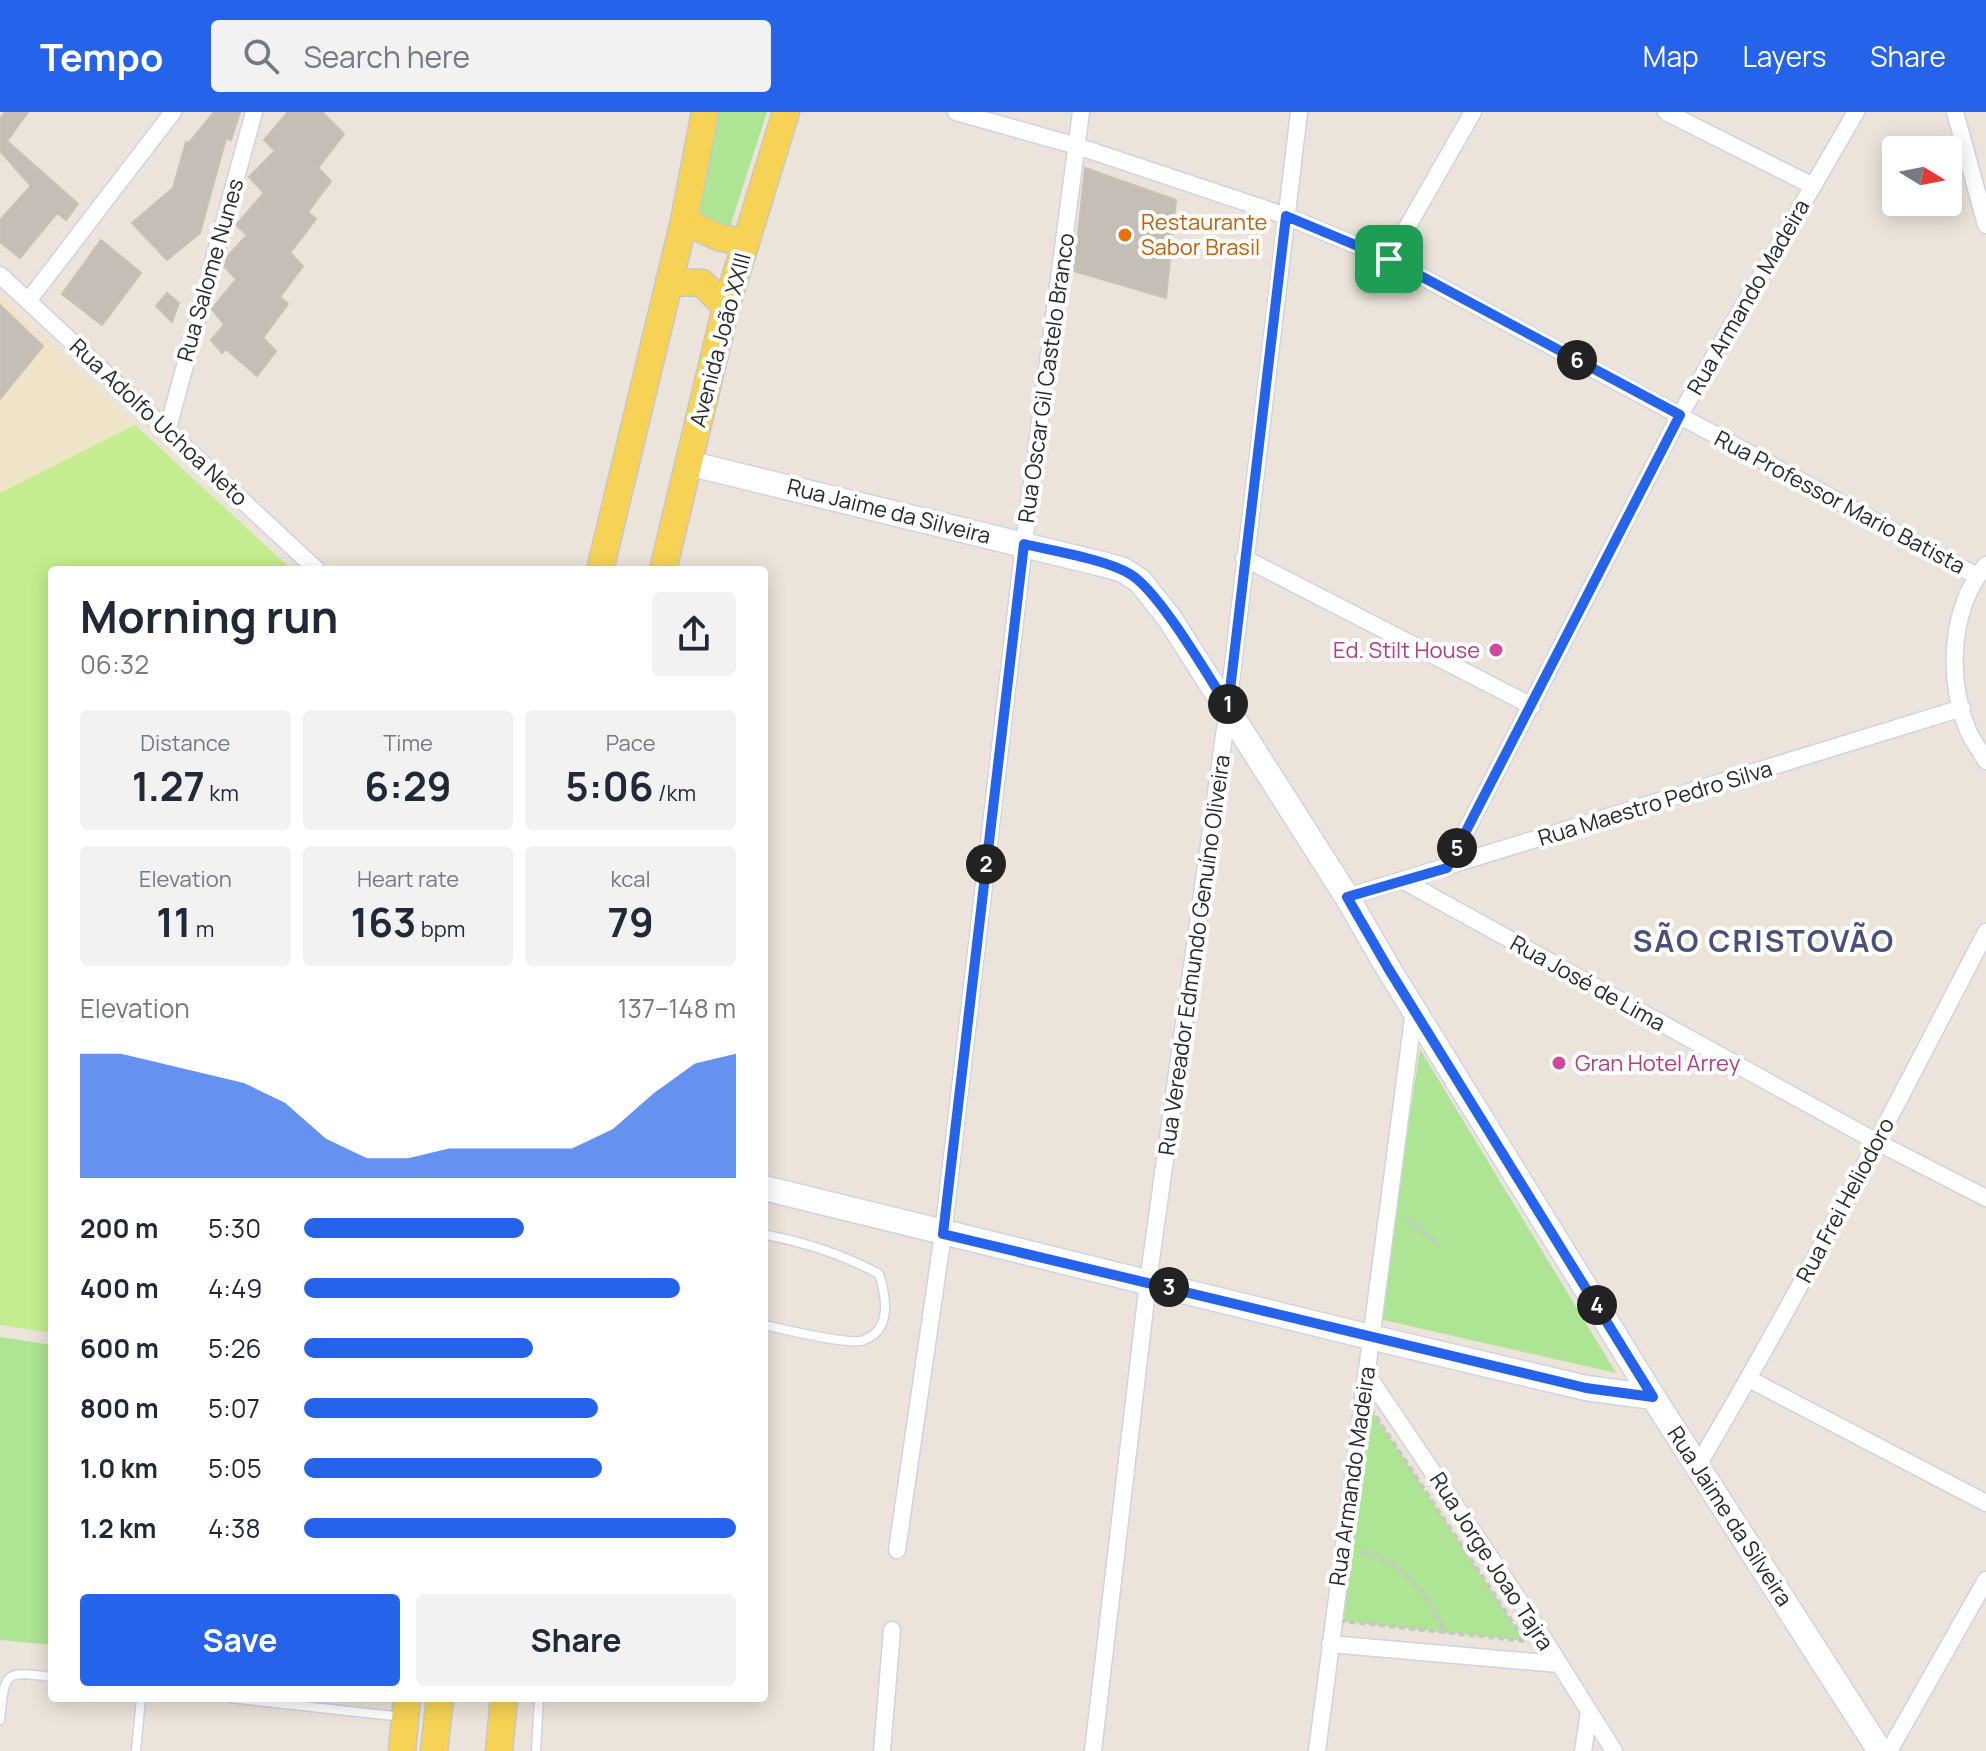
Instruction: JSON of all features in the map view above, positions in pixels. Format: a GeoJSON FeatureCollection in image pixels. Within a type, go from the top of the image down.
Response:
{"type":"FeatureCollection","features":[{"type":"Feature","properties":{"kind":"main road"},"geometry":{"type":"LineString","coordinates":[[601,566],[684,221],[705,112]]}},
{"type":"Feature","properties":{"kind":"main road","name":"Avenida João XXIII"},"geometry":{"type":"LineString","coordinates":[[664,566],[726,307],[786,112]]}},
{"type":"Feature","properties":{"kind":"main road"},"geometry":{"type":"LineString","coordinates":[[684,221],[718,237],[746,243]]}},
{"type":"Feature","properties":{"kind":"main road"},"geometry":{"type":"LineString","coordinates":[[669,282],[702,283],[726,307]]}},
{"type":"Feature","properties":{"kind":"main road"},"geometry":{"type":"LineString","coordinates":[[434,1751],[440,1702]]}},
{"type":"Feature","properties":{"kind":"main road"},"geometry":{"type":"LineString","coordinates":[[499,1751],[504,1702]]}},
{"type":"Feature","properties":{"kind":"main road"},"geometry":{"type":"LineString","coordinates":[[402,1751],[405,1708]]}},
{"type":"Feature","properties":{"kind":"street"},"geometry":{"type":"LineString","coordinates":[[28,301],[173,112]]}},
{"type":"Feature","properties":{"kind":"street","name":"Rua Salome Nunes"},"geometry":{"type":"LineString","coordinates":[[168,428],[254,112]]}},
{"type":"Feature","properties":{"kind":"street","name":"Rua Professor Mario Batista"},"geometry":{"type":"LineString","coordinates":[[956,112],[1077,146],[1286,216],[1389,259],[1680,415],[1981,570]]}},
{"type":"Feature","properties":{"kind":"street","name":"Rua Oscar Gil Castelo Branco"},"geometry":{"type":"LineString","coordinates":[[897,1550],[943,1234],[1024,544],[1081,112]]}},
{"type":"Feature","properties":{"kind":"street","name":"Rua Vereador Edmundo Genuíno Oliveira"},"geometry":{"type":"LineString","coordinates":[[1093,1751],[1148,1282],[1228,707],[1299,112]]}},
{"type":"Feature","properties":{"kind":"street"},"geometry":{"type":"LineString","coordinates":[[1389,259],[1473,112]]}},
{"type":"Feature","properties":{"kind":"street"},"geometry":{"type":"LineString","coordinates":[[1666,112],[1813,186]]}},
{"type":"Feature","properties":{"kind":"street","name":"Rua Armando Madeira"},"geometry":{"type":"LineString","coordinates":[[1447,868],[1680,415],[1856,112]]}},
{"type":"Feature","properties":{"kind":"street"},"geometry":{"type":"LineString","coordinates":[[1955,112],[1986,225]]}},
{"type":"Feature","properties":{"kind":"street","name":"Rua Adolfo Uchoa Neto"},"geometry":{"type":"LineString","coordinates":[[0,275],[168,428],[313,566]]}},
{"type":"Feature","properties":{"kind":"street","name":"Rua Jaime da Silveira"},"geometry":{"type":"LineString","coordinates":[[688,463],[1024,544],[1110,566],[1132,575],[1170,619],[1228,707],[1259,762],[1347,897],[1653,1397],[1880,1751]]}},
{"type":"Feature","properties":{"kind":"street"},"geometry":{"type":"LineString","coordinates":[[1244,558],[1532,706]]}},
{"type":"Feature","properties":{"kind":"street"},"geometry":{"type":"LineString","coordinates":[[1981,570],[1958,625],[1954,677],[1967,729],[1986,761]]}},
{"type":"Feature","properties":{"kind":"street","name":"Rua Maestro Pedro Silva"},"geometry":{"type":"LineString","coordinates":[[1347,897],[1962,708]]}},
{"type":"Feature","properties":{"kind":"street","name":"Rua José de Lima"},"geometry":{"type":"LineString","coordinates":[[1402,880],[1877,1142],[1986,1198]]}},
{"type":"Feature","properties":{"kind":"street","name":"Rua Frei Heliodoro"},"geometry":{"type":"LineString","coordinates":[[1698,1465],[1749,1379],[1986,932]]}},
{"type":"Feature","properties":{"kind":"street","name":"Rua Armando Madeira"},"geometry":{"type":"LineString","coordinates":[[1317,1751],[1415,1011]]}},
{"type":"Feature","properties":{"kind":"street"},"geometry":{"type":"LineString","coordinates":[[768,1189],[1586,1388],[1653,1397]]}},
{"type":"Feature","properties":{"kind":"street","name":"Rua Jorge Joao Tajra"},"geometry":{"type":"LineString","coordinates":[[1366,1373],[1462,1513],[1614,1751]]}},
{"type":"Feature","properties":{"kind":"street"},"geometry":{"type":"LineString","coordinates":[[1749,1379],[1986,1503]]}},
{"type":"Feature","properties":{"kind":"street"},"geometry":{"type":"LineString","coordinates":[[1889,1751],[1986,1580]]}},
{"type":"Feature","properties":{"kind":"street"},"geometry":{"type":"LineString","coordinates":[[882,1751],[892,1630]]}},
{"type":"Feature","properties":{"kind":"street"},"geometry":{"type":"LineString","coordinates":[[1330,1644],[1558,1664]]}},
{"type":"Feature","properties":{"kind":"street"},"geometry":{"type":"LineString","coordinates":[[1583,1751],[1589,1712]]}},
{"type":"Feature","properties":{"kind":"lane"},"geometry":{"type":"LineString","coordinates":[[768,1235],[805,1242],[847,1256],[879,1274],[887,1300],[881,1327],[864,1340],[845,1340],[768,1326]]}},
{"type":"Feature","properties":{"kind":"lane"},"geometry":{"type":"LineString","coordinates":[[0,1720],[4,1685],[10,1676],[17,1673],[48,1677]]}},
{"type":"Feature","properties":{"kind":"lane"},"geometry":{"type":"LineString","coordinates":[[136,1751],[141,1702]]}},
{"type":"Feature","properties":{"kind":"lane"},"geometry":{"type":"LineString","coordinates":[[300,1702],[405,1708]]}},
{"type":"Feature","properties":{"kind":"lane"},"geometry":{"type":"LineString","coordinates":[[536,1751],[539,1702]]}},
{"type":"Feature","properties":{"kind":"path"},"geometry":{"type":"LineString","coordinates":[[1388,1204],[1440,1246]]}},
{"type":"Feature","properties":{"kind":"path"},"geometry":{"type":"LineString","coordinates":[[1365,1400],[1525,1641],[1445,1632],[1341,1621],[1346,1548],[1365,1400]]}},
{"type":"Feature","properties":{"kind":"path"},"geometry":{"type":"LineString","coordinates":[[1346,1548],[1378,1556],[1410,1576],[1436,1611],[1451,1655]]}},
{"type":"Feature","properties":{"kind":"shaded area"},"geometry":{"type":"Polygon","coordinates":[[[0,295],[135,425],[0,493],[0,295]]]}},
{"type":"Feature","properties":{"kind":"green space"},"geometry":{"type":"Polygon","coordinates":[[[718,112],[767,112],[729,230],[701,219],[700,190],[718,112]]]}},
{"type":"Feature","properties":{"kind":"green space"},"geometry":{"type":"Polygon","coordinates":[[[135,425],[288,566],[48,566],[48,1332],[0,1325],[0,493],[135,425]]]}},
{"type":"Feature","properties":{"kind":"green space"},"geometry":{"type":"Polygon","coordinates":[[[1420,1049],[1616,1373],[1379,1319],[1420,1049]]]}},
{"type":"Feature","properties":{"kind":"green space"},"geometry":{"type":"Polygon","coordinates":[[[0,1337],[48,1344],[48,1645],[0,1640],[0,1337]]]}},
{"type":"Feature","properties":{"kind":"green space"},"geometry":{"type":"Polygon","coordinates":[[[1365,1400],[1525,1641],[1341,1621],[1365,1400]]]}},
{"type":"Feature","properties":{"kind":"building"},"geometry":{"type":"Polygon","coordinates":[[[5,112],[28,112],[7,141],[78,204],[66,220],[57,213],[20,258],[0,242],[0,220],[31,186],[0,151],[0,119],[5,112]]]}},
{"type":"Feature","properties":{"kind":"building"},"geometry":{"type":"Polygon","coordinates":[[[214,112],[240,112],[231,140],[226,138],[200,233],[167,260],[132,223],[173,188],[186,142],[189,143],[214,112]]]}},
{"type":"Feature","properties":{"kind":"building"},"geometry":{"type":"Polygon","coordinates":[[[288,112],[322,112],[344,134],[318,168],[331,181],[308,212],[316,219],[290,253],[303,266],[280,297],[288,304],[263,338],[276,351],[257,376],[226,349],[222,353],[211,340],[224,325],[212,309],[236,279],[224,266],[226,258],[247,235],[236,225],[264,193],[249,177],[275,151],[264,140],[288,112]]]}},
{"type":"Feature","properties":{"kind":"building","name":"Restaurante Sabor Brasil"},"geometry":{"type":"Polygon","coordinates":[[[1085,168],[1176,200],[1166,298],[1074,271],[1085,168]]]}},
{"type":"Feature","properties":{"kind":"building"},"geometry":{"type":"Polygon","coordinates":[[[101,240],[141,273],[102,325],[62,294],[101,240]]]}},
{"type":"Feature","properties":{"kind":"building"},"geometry":{"type":"Polygon","coordinates":[[[167,293],[179,303],[172,322],[156,306],[167,293]]]}},
{"type":"Feature","properties":{"kind":"building"},"geometry":{"type":"Polygon","coordinates":[[[0,305],[43,346],[0,399],[0,305]]]}},
{"type":"Feature","properties":{"kind":"place","name":"Restaurante Sabor Brasil"},"geometry":{"type":"Point","coordinates":[1125,235]}},
{"type":"Feature","properties":{"kind":"place","name":"Ed. Stilt House"},"geometry":{"type":"Point","coordinates":[1496,650]}},
{"type":"Feature","properties":{"kind":"place","name":"Gran Hotel Arrey"},"geometry":{"type":"Point","coordinates":[1559,1063]}},
{"type":"Feature","properties":{"kind":"district","name":"SÃO CRISTOVÃO"},"geometry":{"type":"Point","coordinates":[1764,942]}},
{"type":"Feature","properties":{"kind":"route"},"geometry":{"type":"LineString","coordinates":[[1286,216],[1389,259],[1680,415],[1447,868],[1347,897],[1653,1397],[1586,1388],[943,1234],[1024,544],[1123,570],[1140,581],[1170,619],[1228,707],[1286,216]]}}]}
